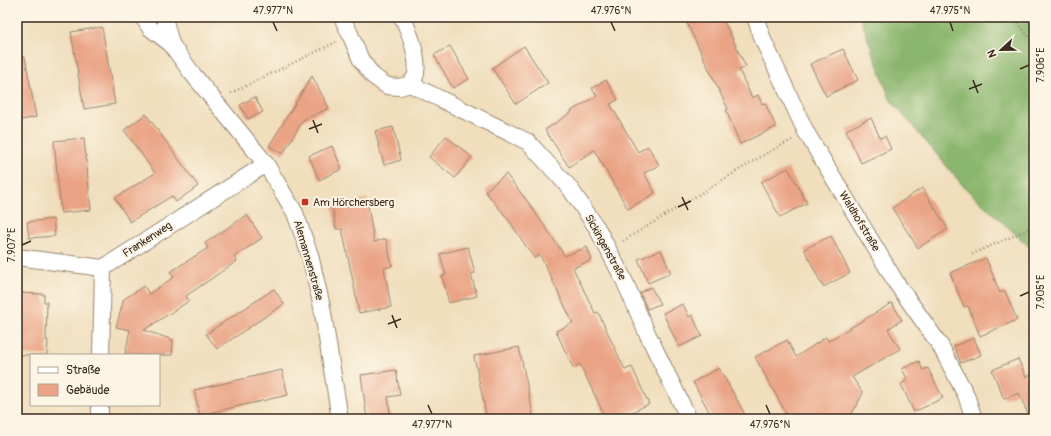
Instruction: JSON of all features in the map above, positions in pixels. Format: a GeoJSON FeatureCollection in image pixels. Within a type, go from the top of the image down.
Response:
{"type":"FeatureCollection","features":[{"type":"Feature","properties":{"kind":"street","name":"Alemannenstraße"},"geometry":{"type":"LineString","coordinates":[[143,17],[150,28],[171,44],[191,72],[266,164],[295,213],[310,254],[322,307],[340,419]]}},
{"type":"Feature","properties":{"kind":"street","name":"Alemannenstraße"},"geometry":{"type":"LineString","coordinates":[[164,17],[171,44]]}},
{"type":"Feature","properties":{"kind":"street"},"geometry":{"type":"LineString","coordinates":[[342,17],[361,60],[373,76],[387,86],[400,87],[410,84],[416,74],[416,56],[402,17]]}},
{"type":"Feature","properties":{"kind":"street","name":"Waldhofstraße"},"geometry":{"type":"LineString","coordinates":[[755,17],[764,42],[806,132],[897,284],[940,345],[966,395],[974,419]]}},
{"type":"Feature","properties":{"kind":"street","name":"Sickingenstraße"},"geometry":{"type":"LineString","coordinates":[[410,84],[528,142],[569,187],[597,228],[624,280],[647,333],[689,419]]}},
{"type":"Feature","properties":{"kind":"street","name":"Frankenweg"},"geometry":{"type":"LineString","coordinates":[[103,268],[266,164]]}},
{"type":"Feature","properties":{"kind":"street"},"geometry":{"type":"LineString","coordinates":[[17,257],[103,268],[101,354]]}},
{"type":"Feature","properties":{"kind":"street"},"geometry":{"type":"LineString","coordinates":[[100,406],[100,419]]}},
{"type":"Feature","properties":{"kind":"path"},"geometry":{"type":"LineString","coordinates":[[1013,17],[1034,43]]}},
{"type":"Feature","properties":{"kind":"path"},"geometry":{"type":"LineString","coordinates":[[214,101],[332,44]]}},
{"type":"Feature","properties":{"kind":"path"},"geometry":{"type":"LineString","coordinates":[[620,243],[766,154],[796,139]]}},
{"type":"Feature","properties":{"kind":"path"},"geometry":{"type":"LineString","coordinates":[[972,254],[1034,227]]}},
{"type":"Feature","properties":{"kind":"path"},"geometry":{"type":"LineString","coordinates":[[1028,419],[1034,417]]}},
{"type":"Feature","properties":{"kind":"green space"},"geometry":{"type":"Polygon","coordinates":[[[860,17],[1034,17],[1034,251],[965,188],[890,99],[860,17]]]}},
{"type":"Feature","properties":{"kind":"building"},"geometry":{"type":"Polygon","coordinates":[[[684,17],[722,17],[746,67],[739,70],[752,98],[758,95],[762,104],[765,103],[776,127],[740,144],[726,110],[728,109],[684,17]]]}},
{"type":"Feature","properties":{"kind":"building"},"geometry":{"type":"Polygon","coordinates":[[[102,27],[115,104],[84,109],[71,32],[102,27]]]}},
{"type":"Feature","properties":{"kind":"building"},"geometry":{"type":"Polygon","coordinates":[[[450,46],[469,79],[453,88],[434,55],[450,46]]]}},
{"type":"Feature","properties":{"kind":"building"},"geometry":{"type":"Polygon","coordinates":[[[524,46],[548,83],[516,104],[492,68],[524,46]]]}},
{"type":"Feature","properties":{"kind":"building"},"geometry":{"type":"Polygon","coordinates":[[[843,49],[858,80],[826,96],[810,64],[843,49]]]}},
{"type":"Feature","properties":{"kind":"building"},"geometry":{"type":"Polygon","coordinates":[[[17,57],[25,57],[36,117],[17,121],[17,57]]]}},
{"type":"Feature","properties":{"kind":"building"},"geometry":{"type":"Polygon","coordinates":[[[312,76],[329,108],[303,120],[283,154],[269,146],[312,76]]]}},
{"type":"Feature","properties":{"kind":"building"},"geometry":{"type":"Polygon","coordinates":[[[606,80],[618,100],[610,104],[638,152],[648,146],[659,165],[644,173],[655,193],[628,209],[594,150],[569,167],[545,130],[572,112],[571,111],[597,96],[592,88],[606,80]]]}},
{"type":"Feature","properties":{"kind":"building"},"geometry":{"type":"Polygon","coordinates":[[[255,97],[263,112],[248,119],[240,105],[255,97]]]}},
{"type":"Feature","properties":{"kind":"building"},"geometry":{"type":"Polygon","coordinates":[[[146,114],[198,186],[176,202],[172,196],[130,222],[115,198],[155,173],[124,130],[146,114]]]}},
{"type":"Feature","properties":{"kind":"building"},"geometry":{"type":"Polygon","coordinates":[[[871,118],[880,138],[885,136],[891,149],[861,163],[846,130],[871,118]]]}},
{"type":"Feature","properties":{"kind":"building"},"geometry":{"type":"Polygon","coordinates":[[[393,127],[401,160],[384,165],[375,131],[393,127]]]}},
{"type":"Feature","properties":{"kind":"building"},"geometry":{"type":"Polygon","coordinates":[[[446,136],[472,157],[455,178],[429,157],[446,136]]]}},
{"type":"Feature","properties":{"kind":"building"},"geometry":{"type":"Polygon","coordinates":[[[84,138],[91,210],[61,213],[54,141],[84,138]]]}},
{"type":"Feature","properties":{"kind":"building"},"geometry":{"type":"Polygon","coordinates":[[[332,146],[342,169],[319,180],[309,156],[332,146]]]}},
{"type":"Feature","properties":{"kind":"building"},"geometry":{"type":"Polygon","coordinates":[[[788,168],[807,203],[780,217],[761,182],[788,168]]]}},
{"type":"Feature","properties":{"kind":"building"},"geometry":{"type":"Polygon","coordinates":[[[506,174],[528,202],[565,256],[587,247],[592,260],[573,268],[595,313],[598,312],[625,370],[632,367],[649,404],[617,419],[606,419],[580,364],[573,368],[556,331],[573,323],[540,255],[534,258],[508,219],[485,191],[506,174]]]}},
{"type":"Feature","properties":{"kind":"building"},"geometry":{"type":"Polygon","coordinates":[[[922,188],[948,229],[918,248],[892,208],[922,188]]]}},
{"type":"Feature","properties":{"kind":"building"},"geometry":{"type":"Polygon","coordinates":[[[367,199],[374,242],[386,239],[392,266],[384,268],[391,307],[359,313],[342,229],[336,229],[332,205],[367,199]]]}},
{"type":"Feature","properties":{"kind":"building"},"geometry":{"type":"Polygon","coordinates":[[[247,215],[262,238],[234,257],[237,261],[186,296],[189,301],[144,330],[173,340],[172,355],[125,354],[130,330],[116,327],[124,299],[144,286],[149,294],[174,277],[170,272],[208,248],[205,243],[247,215]]]}},
{"type":"Feature","properties":{"kind":"building"},"geometry":{"type":"Polygon","coordinates":[[[53,219],[55,236],[29,238],[27,222],[53,219]]]}},
{"type":"Feature","properties":{"kind":"building"},"geometry":{"type":"Polygon","coordinates":[[[831,236],[850,273],[823,287],[804,249],[831,236]]]}},
{"type":"Feature","properties":{"kind":"building"},"geometry":{"type":"Polygon","coordinates":[[[468,247],[475,273],[471,274],[477,296],[449,303],[442,276],[446,275],[440,254],[468,247]]]}},
{"type":"Feature","properties":{"kind":"building"},"geometry":{"type":"Polygon","coordinates":[[[661,250],[671,273],[648,283],[638,259],[661,250]]]}},
{"type":"Feature","properties":{"kind":"building"},"geometry":{"type":"Polygon","coordinates":[[[986,258],[1000,293],[1005,291],[1017,320],[980,336],[968,306],[964,307],[950,273],[986,258]]]}},
{"type":"Feature","properties":{"kind":"building"},"geometry":{"type":"Polygon","coordinates":[[[651,287],[660,304],[647,309],[640,293],[651,287]]]}},
{"type":"Feature","properties":{"kind":"building"},"geometry":{"type":"Polygon","coordinates":[[[274,289],[284,304],[217,349],[206,334],[274,289]]]}},
{"type":"Feature","properties":{"kind":"building"},"geometry":{"type":"Polygon","coordinates":[[[17,293],[44,294],[44,302],[47,302],[47,354],[17,355],[17,293]]]}},
{"type":"Feature","properties":{"kind":"building"},"geometry":{"type":"Polygon","coordinates":[[[892,303],[902,320],[888,329],[900,349],[852,377],[863,393],[849,419],[789,419],[755,357],[787,340],[796,357],[826,337],[828,341],[892,303]]]}},
{"type":"Feature","properties":{"kind":"building"},"geometry":{"type":"Polygon","coordinates":[[[683,304],[689,317],[692,315],[702,336],[679,347],[663,313],[683,304]]]}},
{"type":"Feature","properties":{"kind":"building"},"geometry":{"type":"Polygon","coordinates":[[[974,338],[981,355],[961,363],[954,346],[974,338]]]}},
{"type":"Feature","properties":{"kind":"building"},"geometry":{"type":"Polygon","coordinates":[[[519,347],[534,419],[487,419],[474,356],[519,347]]]}},
{"type":"Feature","properties":{"kind":"building"},"geometry":{"type":"Polygon","coordinates":[[[1018,359],[1026,377],[1034,374],[1034,419],[1030,419],[1019,393],[1004,399],[992,370],[1018,359]]]}},
{"type":"Feature","properties":{"kind":"building"},"geometry":{"type":"Polygon","coordinates":[[[919,361],[923,370],[928,368],[943,398],[914,412],[901,384],[908,380],[902,369],[919,361]]]}},
{"type":"Feature","properties":{"kind":"building"},"geometry":{"type":"Polygon","coordinates":[[[719,368],[747,419],[713,419],[693,382],[719,368]]]}},
{"type":"Feature","properties":{"kind":"building"},"geometry":{"type":"Polygon","coordinates":[[[282,370],[288,395],[200,415],[194,390],[282,370]]]}},
{"type":"Feature","properties":{"kind":"building"},"geometry":{"type":"Polygon","coordinates":[[[396,370],[400,395],[388,397],[391,419],[367,419],[361,375],[396,370]]]}},
{"type":"Feature","properties":{"kind":"place","name":"Am Hörchersberg"},"geometry":{"type":"Point","coordinates":[305,202]}}]}
